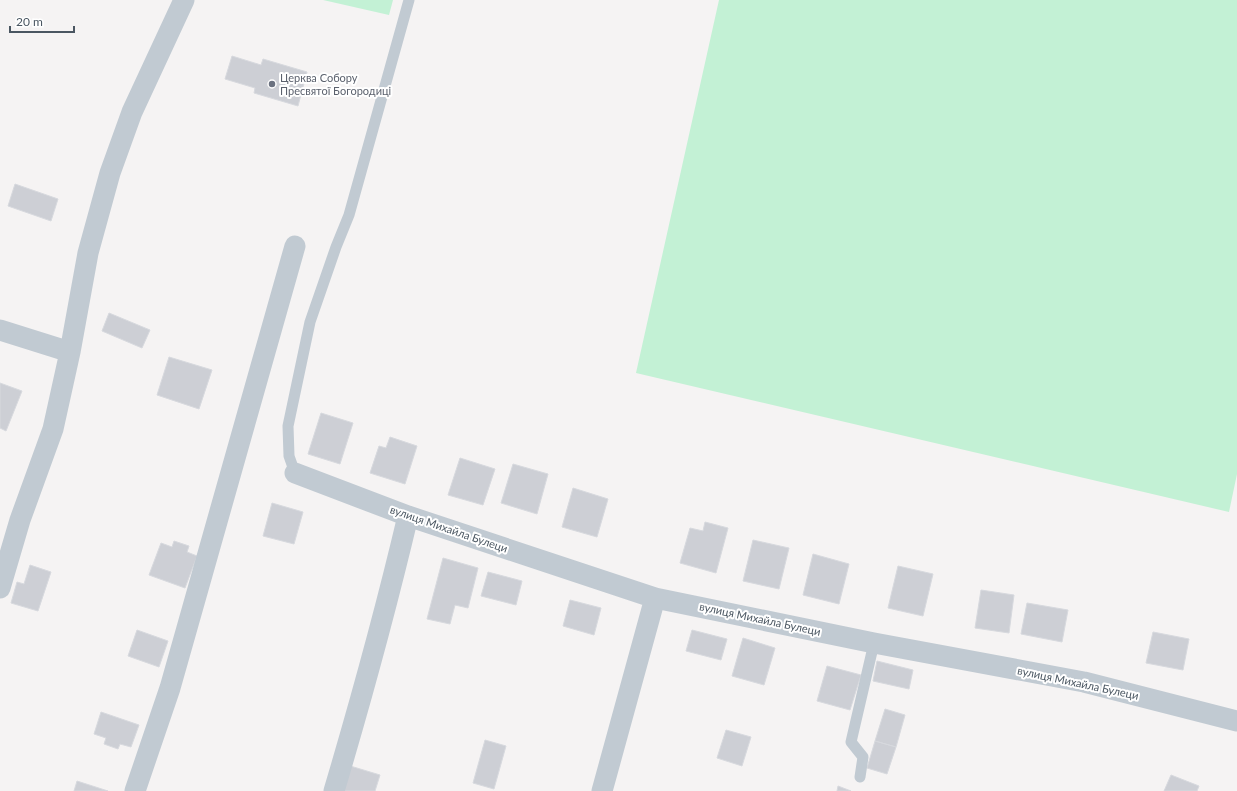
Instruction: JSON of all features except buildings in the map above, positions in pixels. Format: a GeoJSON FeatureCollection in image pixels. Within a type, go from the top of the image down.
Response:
{"type":"FeatureCollection","features":[{"type":"Feature","properties":{"kind":"street"},"geometry":{"type":"LineString","coordinates":[[0,588],[20,520],[53,429],[70,352],[88,253],[110,173],[132,112],[184,0]]}},
{"type":"Feature","properties":{"kind":"street"},"geometry":{"type":"LineString","coordinates":[[135,791],[170,688],[295,246]]}},
{"type":"Feature","properties":{"kind":"street"},"geometry":{"type":"LineString","coordinates":[[0,330],[70,352]]}},
{"type":"Feature","properties":{"kind":"street","name":"вулиця Михайла Булеци"},"geometry":{"type":"LineString","coordinates":[[295,473],[408,516],[655,598],[874,643],[1084,682],[1237,721]]}},
{"type":"Feature","properties":{"kind":"street"},"geometry":{"type":"LineString","coordinates":[[334,791],[361,700],[408,516]]}},
{"type":"Feature","properties":{"kind":"street"},"geometry":{"type":"LineString","coordinates":[[602,791],[655,598]]}},
{"type":"Feature","properties":{"kind":"lane"},"geometry":{"type":"LineString","coordinates":[[295,473],[289,456],[288,426],[310,322],[336,247],[349,215],[409,0]]}},
{"type":"Feature","properties":{"kind":"lane"},"geometry":{"type":"LineString","coordinates":[[860,776],[863,757],[851,742],[874,643]]}},
{"type":"Feature","properties":{"kind":"green space"},"geometry":{"type":"Polygon","coordinates":[[[323,0],[393,0],[389,15],[323,0]]]}},
{"type":"Feature","properties":{"kind":"green space"},"geometry":{"type":"Polygon","coordinates":[[[719,0],[1237,0],[1237,474],[1229,512],[636,373],[719,0]]]}},
{"type":"Feature","properties":{"kind":"place","name":"Церква Собору Пресвятої Богородиці"},"geometry":{"type":"Point","coordinates":[272,84]}}]}
